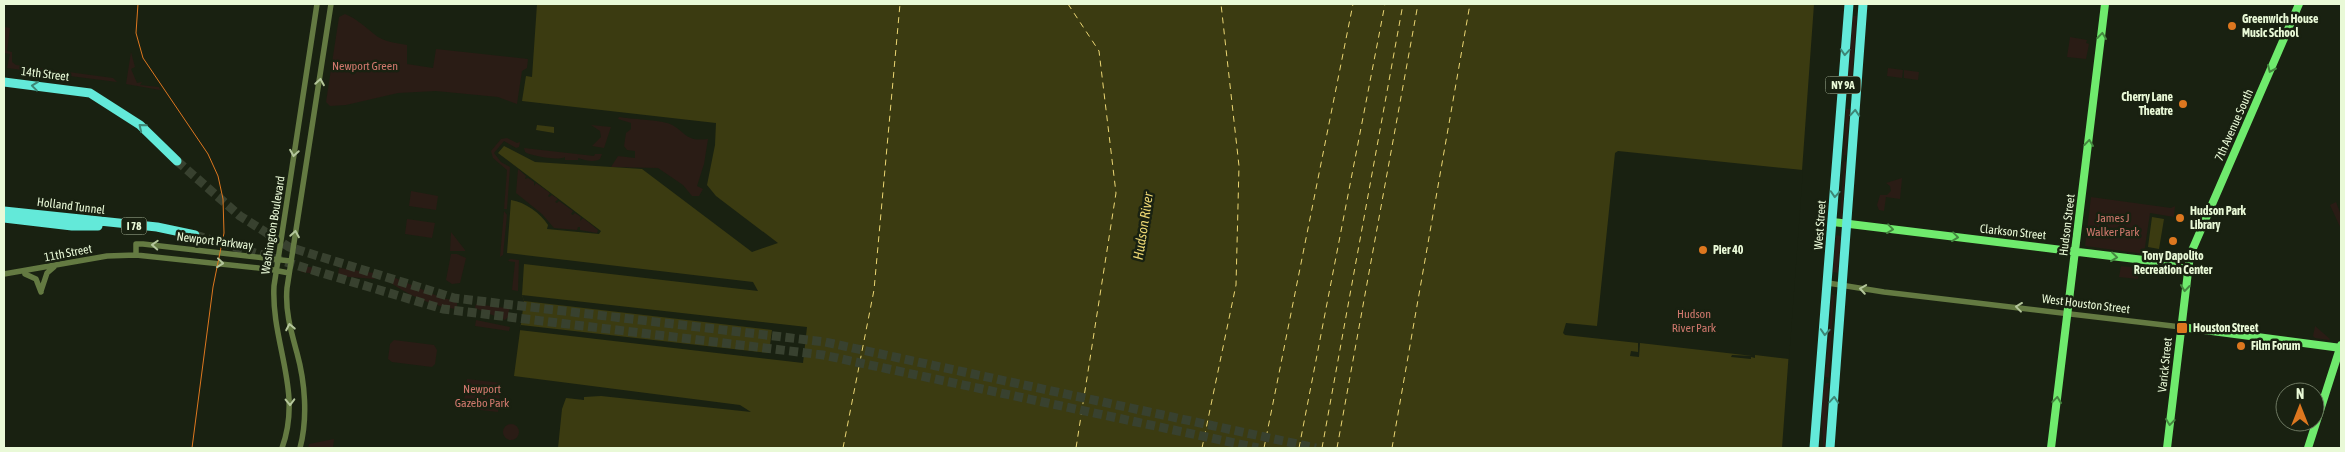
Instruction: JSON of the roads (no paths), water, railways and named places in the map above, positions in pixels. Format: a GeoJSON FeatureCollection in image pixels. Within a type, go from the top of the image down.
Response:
{"type":"FeatureCollection","features":[{"type":"Feature","properties":{"kind":"highway","name":"West Street"},"geometry":{"type":"LineString","coordinates":[[1814,448],[1849,4]]}},
{"type":"Feature","properties":{"kind":"highway","name":"NY 9A"},"geometry":{"type":"LineString","coordinates":[[1830,448],[1863,4]]}},
{"type":"Feature","properties":{"kind":"highway","name":"14th Street"},"geometry":{"type":"LineString","coordinates":[[4,82],[83,91],[92,94],[135,122],[154,137],[177,161]]}},
{"type":"Feature","properties":{"kind":"highway","name":"Holland Tunnel"},"geometry":{"type":"LineString","coordinates":[[4,211],[168,229],[195,235]]}},
{"type":"Feature","properties":{"kind":"highway","name":"Holland Tunnel"},"geometry":{"type":"LineString","coordinates":[[4,218],[72,226],[136,226]]}},
{"type":"Feature","properties":{"kind":"main road","name":"Hudson Street"},"geometry":{"type":"LineString","coordinates":[[2051,448],[2105,4]]}},
{"type":"Feature","properties":{"kind":"main road","name":"7th Avenue South"},"geometry":{"type":"LineString","coordinates":[[2190,255],[2299,4]]}},
{"type":"Feature","properties":{"kind":"main road","name":"Clarkson Street"},"geometry":{"type":"LineString","coordinates":[[1833,222],[2152,261],[2175,259],[2190,255]]}},
{"type":"Feature","properties":{"kind":"main road","name":"Varick Street"},"geometry":{"type":"LineString","coordinates":[[2167,448],[2190,255]]}},
{"type":"Feature","properties":{"kind":"main road"},"geometry":{"type":"LineString","coordinates":[[2152,261],[2187,269]]}},
{"type":"Feature","properties":{"kind":"main road","name":"West Houston Street"},"geometry":{"type":"LineString","coordinates":[[2181,327],[2341,347]]}},
{"type":"Feature","properties":{"kind":"main road"},"geometry":{"type":"LineString","coordinates":[[2308,448],[2341,347]]}},
{"type":"Feature","properties":{"kind":"main road"},"geometry":{"type":"LineString","coordinates":[[2334,367],[2341,361]]}},
{"type":"Feature","properties":{"kind":"street","name":"Washington Boulevard"},"geometry":{"type":"LineString","coordinates":[[282,448],[289,422],[290,399],[274,303],[276,270],[317,4]]}},
{"type":"Feature","properties":{"kind":"street"},"geometry":{"type":"LineString","coordinates":[[323,4],[331,4]]}},
{"type":"Feature","properties":{"kind":"street","name":"Washington Boulevard"},"geometry":{"type":"LineString","coordinates":[[300,448],[304,428],[304,400],[297,353],[287,311],[289,273],[331,4]]}},
{"type":"Feature","properties":{"kind":"street","name":"Newport Parkway"},"geometry":{"type":"LineString","coordinates":[[289,273],[136,255],[136,244],[163,245],[290,261]]}},
{"type":"Feature","properties":{"kind":"street","name":"11th Street"},"geometry":{"type":"LineString","coordinates":[[4,274],[107,256],[136,255]]}},
{"type":"Feature","properties":{"kind":"street"},"geometry":{"type":"LineString","coordinates":[[15,273],[34,277],[41,292],[47,273],[56,266]]}},
{"type":"Feature","properties":{"kind":"street","name":"West Houston Street"},"geometry":{"type":"LineString","coordinates":[[1828,283],[2181,327]]}},
{"type":"Feature","properties":{"kind":"water","name":"Hudson River"},"geometry":{"type":"Polygon","coordinates":[[[537,4],[1814,4],[1782,448],[558,448],[562,409],[566,398],[584,400],[584,397],[601,396],[751,412],[740,405],[514,376],[524,301],[522,295],[524,264],[758,291],[753,282],[507,253],[511,200],[522,203],[536,212],[548,225],[547,229],[599,234],[601,231],[498,153],[504,146],[535,162],[642,169],[752,252],[778,243],[716,196],[707,185],[715,145],[716,123],[522,101],[526,76],[532,77],[537,4]]]}},
{"type":"Feature","properties":{"kind":"water"},"geometry":{"type":"Polygon","coordinates":[[[537,125],[554,127],[554,133],[536,130],[537,125]]]}},
{"type":"Feature","properties":{"kind":"water"},"geometry":{"type":"Polygon","coordinates":[[[2152,217],[2164,219],[2159,249],[2148,247],[2152,217]]]}},
{"type":"Feature","properties":{"kind":"tunnel"},"geometry":{"type":"LineString","coordinates":[[177,161],[240,216],[289,247],[454,298],[825,342],[1316,448]]}},
{"type":"Feature","properties":{"kind":"tunnel"},"geometry":{"type":"LineString","coordinates":[[195,235],[443,309],[823,355],[1258,448]]}},
{"type":"Feature","properties":{"kind":"tram line"},"geometry":{"type":"LineString","coordinates":[[138,4],[136,33],[143,58],[208,154],[218,176],[223,199],[224,233],[213,287],[192,448]]}},
{"type":"Feature","properties":{"kind":"place","name":"Greenwich House Music School"},"geometry":{"type":"Point","coordinates":[2232,26]}},
{"type":"Feature","properties":{"kind":"place","name":"Cherry Lane Theatre"},"geometry":{"type":"Point","coordinates":[2183,104]}},
{"type":"Feature","properties":{"kind":"place","name":"Hudson Park Library"},"geometry":{"type":"Point","coordinates":[2180,218]}},
{"type":"Feature","properties":{"kind":"place","name":"Tony Dapolito Recreation Center"},"geometry":{"type":"Point","coordinates":[2173,241]}},
{"type":"Feature","properties":{"kind":"place","name":"Pier 40"},"geometry":{"type":"Point","coordinates":[1703,250]}},
{"type":"Feature","properties":{"kind":"place","name":"Houston Street"},"geometry":{"type":"Point","coordinates":[2182,328]}},
{"type":"Feature","properties":{"kind":"place","name":"Film Forum"},"geometry":{"type":"Point","coordinates":[2241,346]}},
{"type":"Feature","properties":{"kind":"park label","name":"Newport Green"},"geometry":{"type":"Point","coordinates":[365,66]}},
{"type":"Feature","properties":{"kind":"park label","name":"James J Walker Park"},"geometry":{"type":"Point","coordinates":[2113,225]}},
{"type":"Feature","properties":{"kind":"park label","name":"Hudson River Park"},"geometry":{"type":"Point","coordinates":[1694,321]}},
{"type":"Feature","properties":{"kind":"park label","name":"Newport Gazebo Park"},"geometry":{"type":"Point","coordinates":[482,396]}}]}
